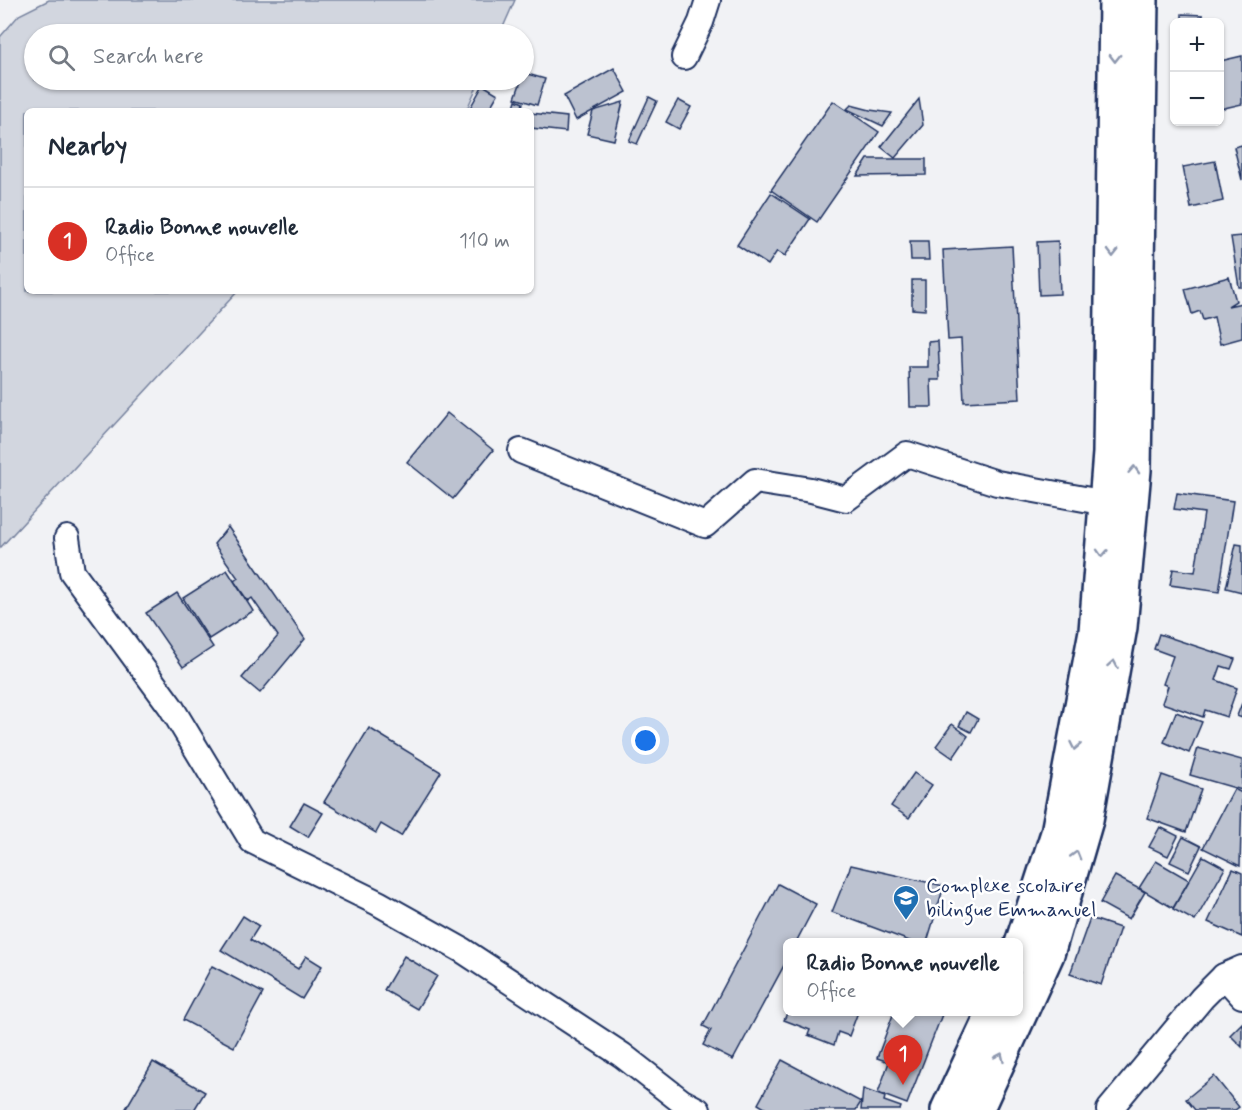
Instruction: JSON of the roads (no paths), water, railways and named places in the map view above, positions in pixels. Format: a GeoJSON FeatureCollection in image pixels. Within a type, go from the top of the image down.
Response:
{"type":"FeatureCollection","features":[{"type":"Feature","properties":{"kind":"main road"},"geometry":{"type":"LineString","coordinates":[[1023,941],[1058,834],[1096,631],[1110,453],[1116,0]]}},
{"type":"Feature","properties":{"kind":"main road"},"geometry":{"type":"LineString","coordinates":[[1023,1007],[1047,954],[1086,820],[1120,627],[1134,470],[1141,0]]}},
{"type":"Feature","properties":{"kind":"main road"},"geometry":{"type":"LineString","coordinates":[[948,1110],[992,1016]]}},
{"type":"Feature","properties":{"kind":"main road"},"geometry":{"type":"LineString","coordinates":[[976,1110],[1019,1016]]}},
{"type":"Feature","properties":{"kind":"street"},"geometry":{"type":"LineString","coordinates":[[684,57],[701,22],[708,0]]}},
{"type":"Feature","properties":{"kind":"street"},"geometry":{"type":"LineString","coordinates":[[521,451],[705,525],[755,481],[811,490],[846,499],[907,454],[997,483],[1106,503]]}},
{"type":"Feature","properties":{"kind":"street"},"geometry":{"type":"LineString","coordinates":[[67,538],[72,572],[171,707],[252,841],[378,903],[462,950],[622,1056],[681,1101],[698,1110]]}},
{"type":"Feature","properties":{"kind":"street"},"geometry":{"type":"LineString","coordinates":[[1109,1110],[1202,998],[1233,972],[1242,996]]}},
{"type":"Feature","properties":{"kind":"place","name":"Complexe scolaire bilingue Emmanuel"},"geometry":{"type":"Point","coordinates":[906,921]}},
{"type":"Feature","properties":{"kind":"place","name":"Radio Bonne nouvelle"},"geometry":{"type":"Point","coordinates":[903,1085]}}]}
